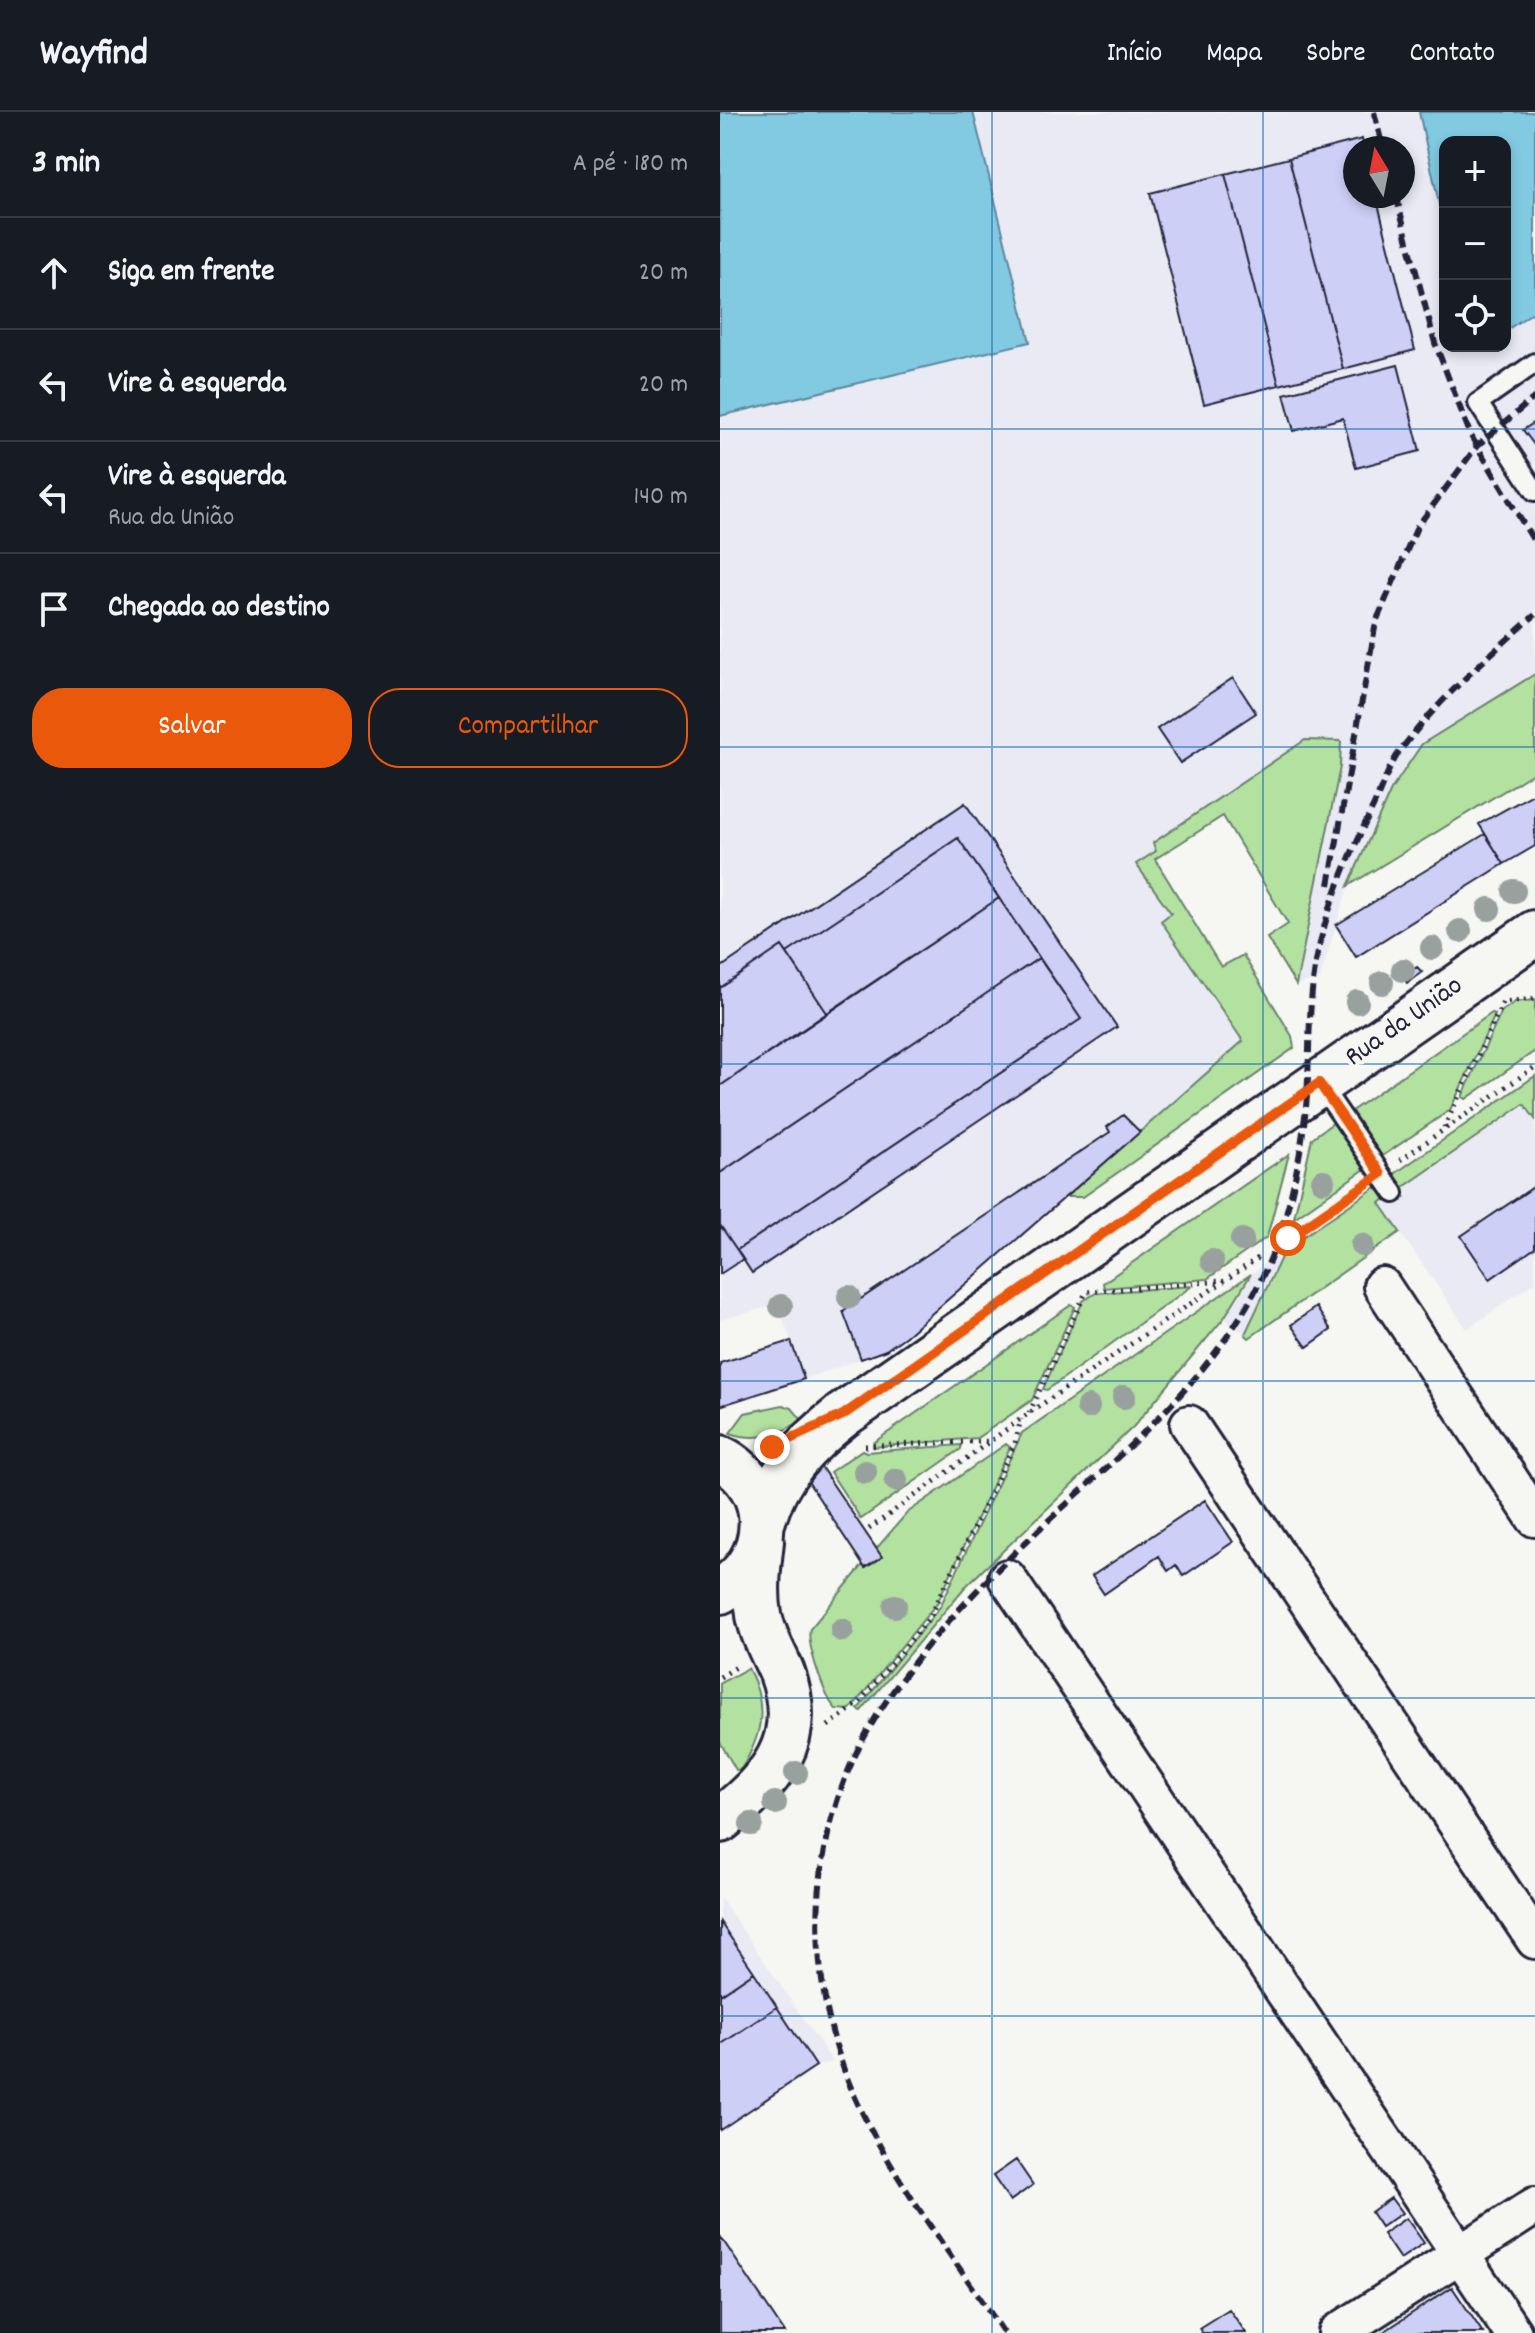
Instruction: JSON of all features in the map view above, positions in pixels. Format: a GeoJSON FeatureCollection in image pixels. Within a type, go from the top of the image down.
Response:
{"type":"FeatureCollection","features":[{"type":"Feature","properties":{"kind":"street","name":"Rua da União"},"geometry":{"type":"LineString","coordinates":[[720,1456],[851,1428],[1319,1083],[1535,933]]}},
{"type":"Feature","properties":{"kind":"street"},"geometry":{"type":"LineString","coordinates":[[1382,1286],[1535,1518]]}},
{"type":"Feature","properties":{"kind":"street"},"geometry":{"type":"LineString","coordinates":[[1189,1424],[1535,1940]]}},
{"type":"Feature","properties":{"kind":"street","name":"Rua da União"},"geometry":{"type":"LineString","coordinates":[[720,1591],[740,1578],[753,1561],[762,1530],[788,1468],[821,1432],[851,1428]]}},
{"type":"Feature","properties":{"kind":"street"},"geometry":{"type":"LineString","coordinates":[[720,1456],[739,1470],[751,1485],[762,1530],[759,1616],[788,1695],[786,1738],[779,1759],[757,1792],[720,1820]]}},
{"type":"Feature","properties":{"kind":"street"},"geometry":{"type":"LineString","coordinates":[[1007,1578],[1513,2333]]}},
{"type":"Feature","properties":{"kind":"street"},"geometry":{"type":"LineString","coordinates":[[720,1614],[771,1653]]}},
{"type":"Feature","properties":{"kind":"street"},"geometry":{"type":"LineString","coordinates":[[1337,2333],[1535,2206]]}},
{"type":"Feature","properties":{"kind":"lane"},"geometry":{"type":"LineString","coordinates":[[1535,363],[1478,403],[1535,491]]}},
{"type":"Feature","properties":{"kind":"lane"},"geometry":{"type":"LineString","coordinates":[[1319,1083],[1394,1193]]}},
{"type":"Feature","properties":{"kind":"path"},"geometry":{"type":"LineString","coordinates":[[1443,1131],[1503,1002],[1535,999]]}},
{"type":"Feature","properties":{"kind":"path"},"geometry":{"type":"LineString","coordinates":[[1288,1238],[1535,1067]]}},
{"type":"Feature","properties":{"kind":"path"},"geometry":{"type":"LineString","coordinates":[[869,1529],[1029,1413],[1258,1258]]}},
{"type":"Feature","properties":{"kind":"path"},"geometry":{"type":"LineString","coordinates":[[1029,1413],[1086,1292],[1223,1281]]}},
{"type":"Feature","properties":{"kind":"path"},"geometry":{"type":"LineString","coordinates":[[816,1732],[844,1717],[859,1703],[930,1617],[1015,1443],[1021,1419]]}},
{"type":"Feature","properties":{"kind":"path"},"geometry":{"type":"LineString","coordinates":[[851,1428],[868,1448],[991,1441]]}},
{"type":"Feature","properties":{"kind":"shaded area"},"geometry":{"type":"Polygon","coordinates":[[[973,112],[1419,112],[1439,203],[1439,352],[1511,352],[1511,327],[1535,311],[1535,674],[1422,744],[1391,790],[1368,837],[1348,886],[1320,978],[1296,985],[1340,767],[1341,741],[1136,865],[1171,914],[1161,921],[1243,1041],[906,1336],[886,1350],[804,1379],[778,1304],[720,1320],[720,416],[1029,342],[973,112]]]}},
{"type":"Feature","properties":{"kind":"shaded area"},"geometry":{"type":"Polygon","coordinates":[[[1524,1104],[1535,1119],[1535,1282],[1467,1329],[1380,1203],[1524,1104]]]}},
{"type":"Feature","properties":{"kind":"shaded area"},"geometry":{"type":"Polygon","coordinates":[[[1285,1249],[1245,1334],[1224,1318],[1251,1274],[1285,1249]]]}},
{"type":"Feature","properties":{"kind":"shaded area"},"geometry":{"type":"Polygon","coordinates":[[[720,1897],[833,2062],[816,2066],[720,2130],[720,1897]]]}},
{"type":"Feature","properties":{"kind":"green space"},"geometry":{"type":"Polygon","coordinates":[[[1535,674],[1535,772],[1348,886],[1391,790],[1422,744],[1535,674]]]}},
{"type":"Feature","properties":{"kind":"green space"},"geometry":{"type":"Polygon","coordinates":[[[1305,740],[1341,741],[1340,767],[1296,985],[1267,938],[1288,924],[1223,816],[1155,859],[1221,967],[1243,955],[1292,1036],[1294,1048],[1083,1197],[1066,1197],[1243,1041],[1161,921],[1171,913],[1136,864],[1156,851],[1153,843],[1305,740]]]}},
{"type":"Feature","properties":{"kind":"green space"},"geometry":{"type":"Polygon","coordinates":[[[1535,1000],[1535,1051],[1466,1099],[1462,1097],[1502,1011],[1515,1002],[1535,1000]]]}},
{"type":"Feature","properties":{"kind":"green space"},"geometry":{"type":"Polygon","coordinates":[[[1492,1013],[1495,1015],[1450,1110],[1381,1157],[1350,1112],[1492,1013]]]}},
{"type":"Feature","properties":{"kind":"green space"},"geometry":{"type":"Polygon","coordinates":[[[1535,1076],[1535,1119],[1524,1104],[1402,1188],[1393,1175],[1535,1076]]]}},
{"type":"Feature","properties":{"kind":"green space"},"geometry":{"type":"Polygon","coordinates":[[[1333,1123],[1365,1169],[1294,1218],[1312,1138],[1333,1123]]]}},
{"type":"Feature","properties":{"kind":"green space"},"geometry":{"type":"Polygon","coordinates":[[[1289,1154],[1267,1237],[1207,1279],[1104,1288],[1103,1283],[1289,1154]]]}},
{"type":"Feature","properties":{"kind":"green space"},"geometry":{"type":"Polygon","coordinates":[[[1376,1187],[1385,1199],[1380,1203],[1400,1232],[1249,1338],[1245,1334],[1285,1249],[1376,1187]]]}},
{"type":"Feature","properties":{"kind":"green space"},"geometry":{"type":"Polygon","coordinates":[[[1251,1274],[1224,1318],[1134,1426],[965,1587],[861,1711],[858,1709],[940,1607],[1022,1433],[1251,1274]]]}},
{"type":"Feature","properties":{"kind":"green space"},"geometry":{"type":"Polygon","coordinates":[[[1192,1286],[1047,1390],[1043,1389],[1083,1301],[1096,1293],[1192,1286]]]}},
{"type":"Feature","properties":{"kind":"green space"},"geometry":{"type":"Polygon","coordinates":[[[1071,1305],[1075,1307],[1032,1400],[977,1438],[873,1447],[873,1443],[1071,1305]]]}},
{"type":"Feature","properties":{"kind":"green space"},"geometry":{"type":"Polygon","coordinates":[[[783,1405],[792,1408],[802,1420],[768,1436],[749,1437],[730,1433],[745,1413],[783,1405]]]}},
{"type":"Feature","properties":{"kind":"green space"},"geometry":{"type":"Polygon","coordinates":[[[1006,1444],[1010,1447],[937,1603],[854,1705],[849,1710],[836,1709],[817,1670],[810,1629],[863,1565],[866,1568],[881,1558],[876,1549],[907,1513],[1006,1444]]]}},
{"type":"Feature","properties":{"kind":"green space"},"geometry":{"type":"Polygon","coordinates":[[[961,1445],[961,1449],[861,1519],[830,1472],[862,1450],[961,1445]]]}},
{"type":"Feature","properties":{"kind":"green space"},"geometry":{"type":"Polygon","coordinates":[[[748,1668],[758,1694],[760,1719],[754,1744],[741,1769],[736,1770],[720,1742],[720,1683],[748,1668]]]}},
{"type":"Feature","properties":{"kind":"water"},"geometry":{"type":"Polygon","coordinates":[[[720,112],[973,112],[1030,342],[720,416],[720,112]]]}},
{"type":"Feature","properties":{"kind":"water"},"geometry":{"type":"Polygon","coordinates":[[[1419,112],[1535,112],[1535,311],[1511,327],[1511,136],[1439,136],[1439,204],[1419,112]]]}},
{"type":"Feature","properties":{"kind":"building"},"geometry":{"type":"Polygon","coordinates":[[[1343,144],[1343,208],[1379,208],[1415,350],[1343,369],[1289,158],[1343,144]]]}},
{"type":"Feature","properties":{"kind":"building"},"geometry":{"type":"Polygon","coordinates":[[[1289,158],[1343,369],[1279,385],[1225,174],[1289,158]]]}},
{"type":"Feature","properties":{"kind":"building"},"geometry":{"type":"Polygon","coordinates":[[[1225,174],[1279,385],[1204,404],[1150,193],[1225,174]]]}},
{"type":"Feature","properties":{"kind":"building"},"geometry":{"type":"Polygon","coordinates":[[[1398,365],[1420,451],[1356,468],[1343,418],[1294,431],[1284,394],[1398,365]]]}},
{"type":"Feature","properties":{"kind":"building"},"geometry":{"type":"Polygon","coordinates":[[[1535,422],[1535,446],[1523,430],[1535,422]]]}},
{"type":"Feature","properties":{"kind":"building"},"geometry":{"type":"Polygon","coordinates":[[[1233,678],[1256,713],[1180,763],[1157,729],[1233,678]]]}},
{"type":"Feature","properties":{"kind":"building"},"geometry":{"type":"Polygon","coordinates":[[[1535,793],[1535,846],[1504,864],[1479,824],[1535,793]]]}},
{"type":"Feature","properties":{"kind":"building"},"geometry":{"type":"Polygon","coordinates":[[[965,803],[1117,1027],[752,1273],[737,1250],[1081,1019],[958,838],[787,953],[782,946],[720,988],[720,968],[965,803]]]}},
{"type":"Feature","properties":{"kind":"building"},"geometry":{"type":"Polygon","coordinates":[[[1485,834],[1504,864],[1356,957],[1336,925],[1485,834]]]}},
{"type":"Feature","properties":{"kind":"building"},"geometry":{"type":"Polygon","coordinates":[[[958,838],[999,898],[827,1013],[787,953],[958,838]]]}},
{"type":"Feature","properties":{"kind":"building"},"geometry":{"type":"Polygon","coordinates":[[[999,898],[1039,958],[720,1173],[720,1086],[999,898]]]}},
{"type":"Feature","properties":{"kind":"building"},"geometry":{"type":"Polygon","coordinates":[[[782,946],[827,1013],[720,1086],[720,988],[782,946]]]}},
{"type":"Feature","properties":{"kind":"building"},"geometry":{"type":"Polygon","coordinates":[[[1039,958],[1081,1019],[737,1250],[720,1225],[720,1173],[1039,958]]]}},
{"type":"Feature","properties":{"kind":"building"},"geometry":{"type":"Polygon","coordinates":[[[1417,967],[1422,972],[1407,983],[1402,977],[1417,967]]]}},
{"type":"Feature","properties":{"kind":"building"},"geometry":{"type":"Polygon","coordinates":[[[1123,1115],[1140,1132],[906,1336],[886,1350],[861,1359],[843,1311],[1110,1132],[1107,1127],[1123,1115]]]}},
{"type":"Feature","properties":{"kind":"building"},"geometry":{"type":"Polygon","coordinates":[[[1535,1186],[1535,1248],[1490,1279],[1461,1236],[1535,1186]]]}},
{"type":"Feature","properties":{"kind":"building"},"geometry":{"type":"Polygon","coordinates":[[[720,1225],[743,1259],[720,1274],[720,1225]]]}},
{"type":"Feature","properties":{"kind":"building"},"geometry":{"type":"Polygon","coordinates":[[[1316,1307],[1331,1330],[1307,1347],[1291,1325],[1316,1307]]]}},
{"type":"Feature","properties":{"kind":"building"},"geometry":{"type":"Polygon","coordinates":[[[791,1341],[804,1379],[720,1406],[720,1363],[791,1341]]]}},
{"type":"Feature","properties":{"kind":"building"},"geometry":{"type":"Polygon","coordinates":[[[817,1461],[882,1557],[865,1568],[801,1471],[817,1461]]]}},
{"type":"Feature","properties":{"kind":"building"},"geometry":{"type":"Polygon","coordinates":[[[1205,1500],[1233,1542],[1183,1576],[1176,1565],[1168,1571],[1159,1556],[1104,1594],[1092,1576],[1205,1500]]]}},
{"type":"Feature","properties":{"kind":"building"},"geometry":{"type":"Polygon","coordinates":[[[720,1922],[754,1972],[720,1995],[720,1922]]]}},
{"type":"Feature","properties":{"kind":"building"},"geometry":{"type":"Polygon","coordinates":[[[754,1972],[777,2007],[720,2045],[720,1995],[754,1972]]]}},
{"type":"Feature","properties":{"kind":"building"},"geometry":{"type":"Polygon","coordinates":[[[777,2007],[816,2066],[720,2130],[720,2045],[777,2007]]]}},
{"type":"Feature","properties":{"kind":"building"},"geometry":{"type":"Polygon","coordinates":[[[1016,2160],[1033,2185],[1010,2201],[993,2176],[1016,2160]]]}},
{"type":"Feature","properties":{"kind":"building"},"geometry":{"type":"Polygon","coordinates":[[[1391,2198],[1402,2213],[1381,2227],[1371,2212],[1391,2198]]]}},
{"type":"Feature","properties":{"kind":"building"},"geometry":{"type":"Polygon","coordinates":[[[1406,2218],[1424,2243],[1400,2259],[1383,2234],[1406,2218]]]}},
{"type":"Feature","properties":{"kind":"building"},"geometry":{"type":"Polygon","coordinates":[[[720,2236],[785,2333],[720,2333],[720,2236]]]}},
{"type":"Feature","properties":{"kind":"building"},"geometry":{"type":"Polygon","coordinates":[[[1452,2287],[1483,2333],[1382,2333],[1452,2287]]]}},
{"type":"Feature","properties":{"kind":"building"},"geometry":{"type":"Polygon","coordinates":[[[1229,2309],[1246,2333],[1202,2333],[1199,2328],[1229,2309]]]}},
{"type":"Feature","properties":{"kind":"railway"},"geometry":{"type":"LineString","coordinates":[[1374,112],[1380,136]]}},
{"type":"Feature","properties":{"kind":"railway"},"geometry":{"type":"LineString","coordinates":[[1399,208],[1435,343],[1471,436],[1535,543]]}},
{"type":"Feature","properties":{"kind":"railway"},"geometry":{"type":"LineString","coordinates":[[1329,885],[1376,622],[1417,527],[1477,446],[1535,397]]}},
{"type":"Feature","properties":{"kind":"railway"},"geometry":{"type":"LineString","coordinates":[[1004,2333],[898,2176],[867,2122],[845,2073],[830,2023],[821,1971],[818,1918],[822,1866],[833,1814],[851,1764],[876,1717],[934,1638],[1001,1567],[1173,1403],[1227,1337],[1250,1301],[1277,1242],[1294,1180],[1307,1096],[1314,975],[1323,931],[1346,867],[1400,751],[1447,696],[1535,615]]}},
{"type":"Feature","properties":{"kind":"route"},"geometry":{"type":"LineString","coordinates":[[772,1447],[816,1430],[843,1415],[1319,1083],[1381,1174],[1288,1238]]}}]}
